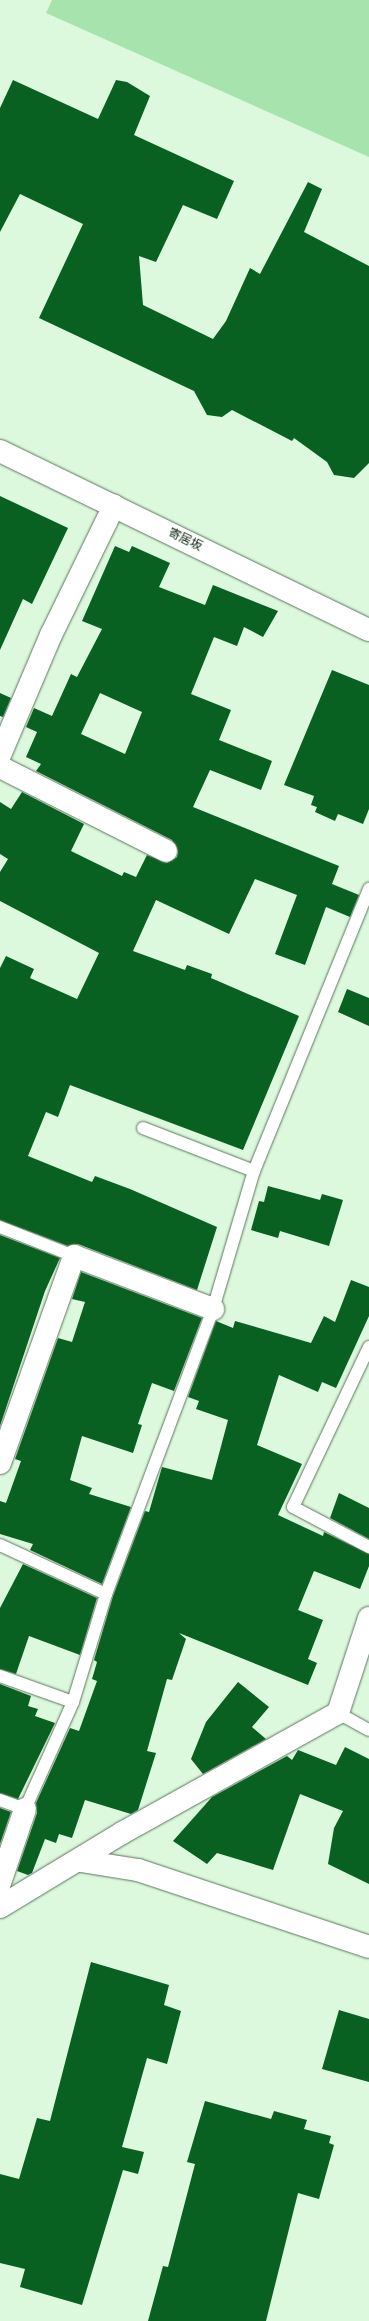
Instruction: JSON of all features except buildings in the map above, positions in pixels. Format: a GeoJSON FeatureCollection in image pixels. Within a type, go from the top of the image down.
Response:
{"type":"FeatureCollection","features":[{"type":"Feature","properties":{"kind":"street","name":"寄居坂"},"geometry":{"type":"LineString","coordinates":[[0,451],[369,630]]}},
{"type":"Feature","properties":{"kind":"street"},"geometry":{"type":"LineString","coordinates":[[0,755],[51,635],[114,506]]}},
{"type":"Feature","properties":{"kind":"street"},"geometry":{"type":"LineString","coordinates":[[0,767],[166,851]]}},
{"type":"Feature","properties":{"kind":"street"},"geometry":{"type":"LineString","coordinates":[[0,1463],[74,1256],[212,1309]]}},
{"type":"Feature","properties":{"kind":"street"},"geometry":{"type":"LineString","coordinates":[[0,1907],[81,1861],[122,1834],[338,1713],[369,1618]]}},
{"type":"Feature","properties":{"kind":"street"},"geometry":{"type":"LineString","coordinates":[[0,1882],[25,1809]]}},
{"type":"Feature","properties":{"kind":"street"},"geometry":{"type":"LineString","coordinates":[[81,1861],[138,1870],[369,1947]]}},
{"type":"Feature","properties":{"kind":"lane"},"geometry":{"type":"LineString","coordinates":[[0,1800],[25,1809],[74,1702],[106,1594],[212,1309],[254,1171],[369,889]]}},
{"type":"Feature","properties":{"kind":"lane"},"geometry":{"type":"LineString","coordinates":[[143,1128],[254,1171]]}},
{"type":"Feature","properties":{"kind":"lane"},"geometry":{"type":"LineString","coordinates":[[0,1226],[74,1256]]}},
{"type":"Feature","properties":{"kind":"lane"},"geometry":{"type":"LineString","coordinates":[[369,1347],[293,1507],[369,1547]]}},
{"type":"Feature","properties":{"kind":"lane"},"geometry":{"type":"LineString","coordinates":[[0,1545],[106,1594]]}},
{"type":"Feature","properties":{"kind":"lane"},"geometry":{"type":"LineString","coordinates":[[0,1676],[74,1702]]}},
{"type":"Feature","properties":{"kind":"lane"},"geometry":{"type":"LineString","coordinates":[[338,1713],[369,1730]]}},
{"type":"Feature","properties":{"kind":"green space"},"geometry":{"type":"Polygon","coordinates":[[[52,0],[369,0],[369,157],[46,13],[52,0]]]}}]}
